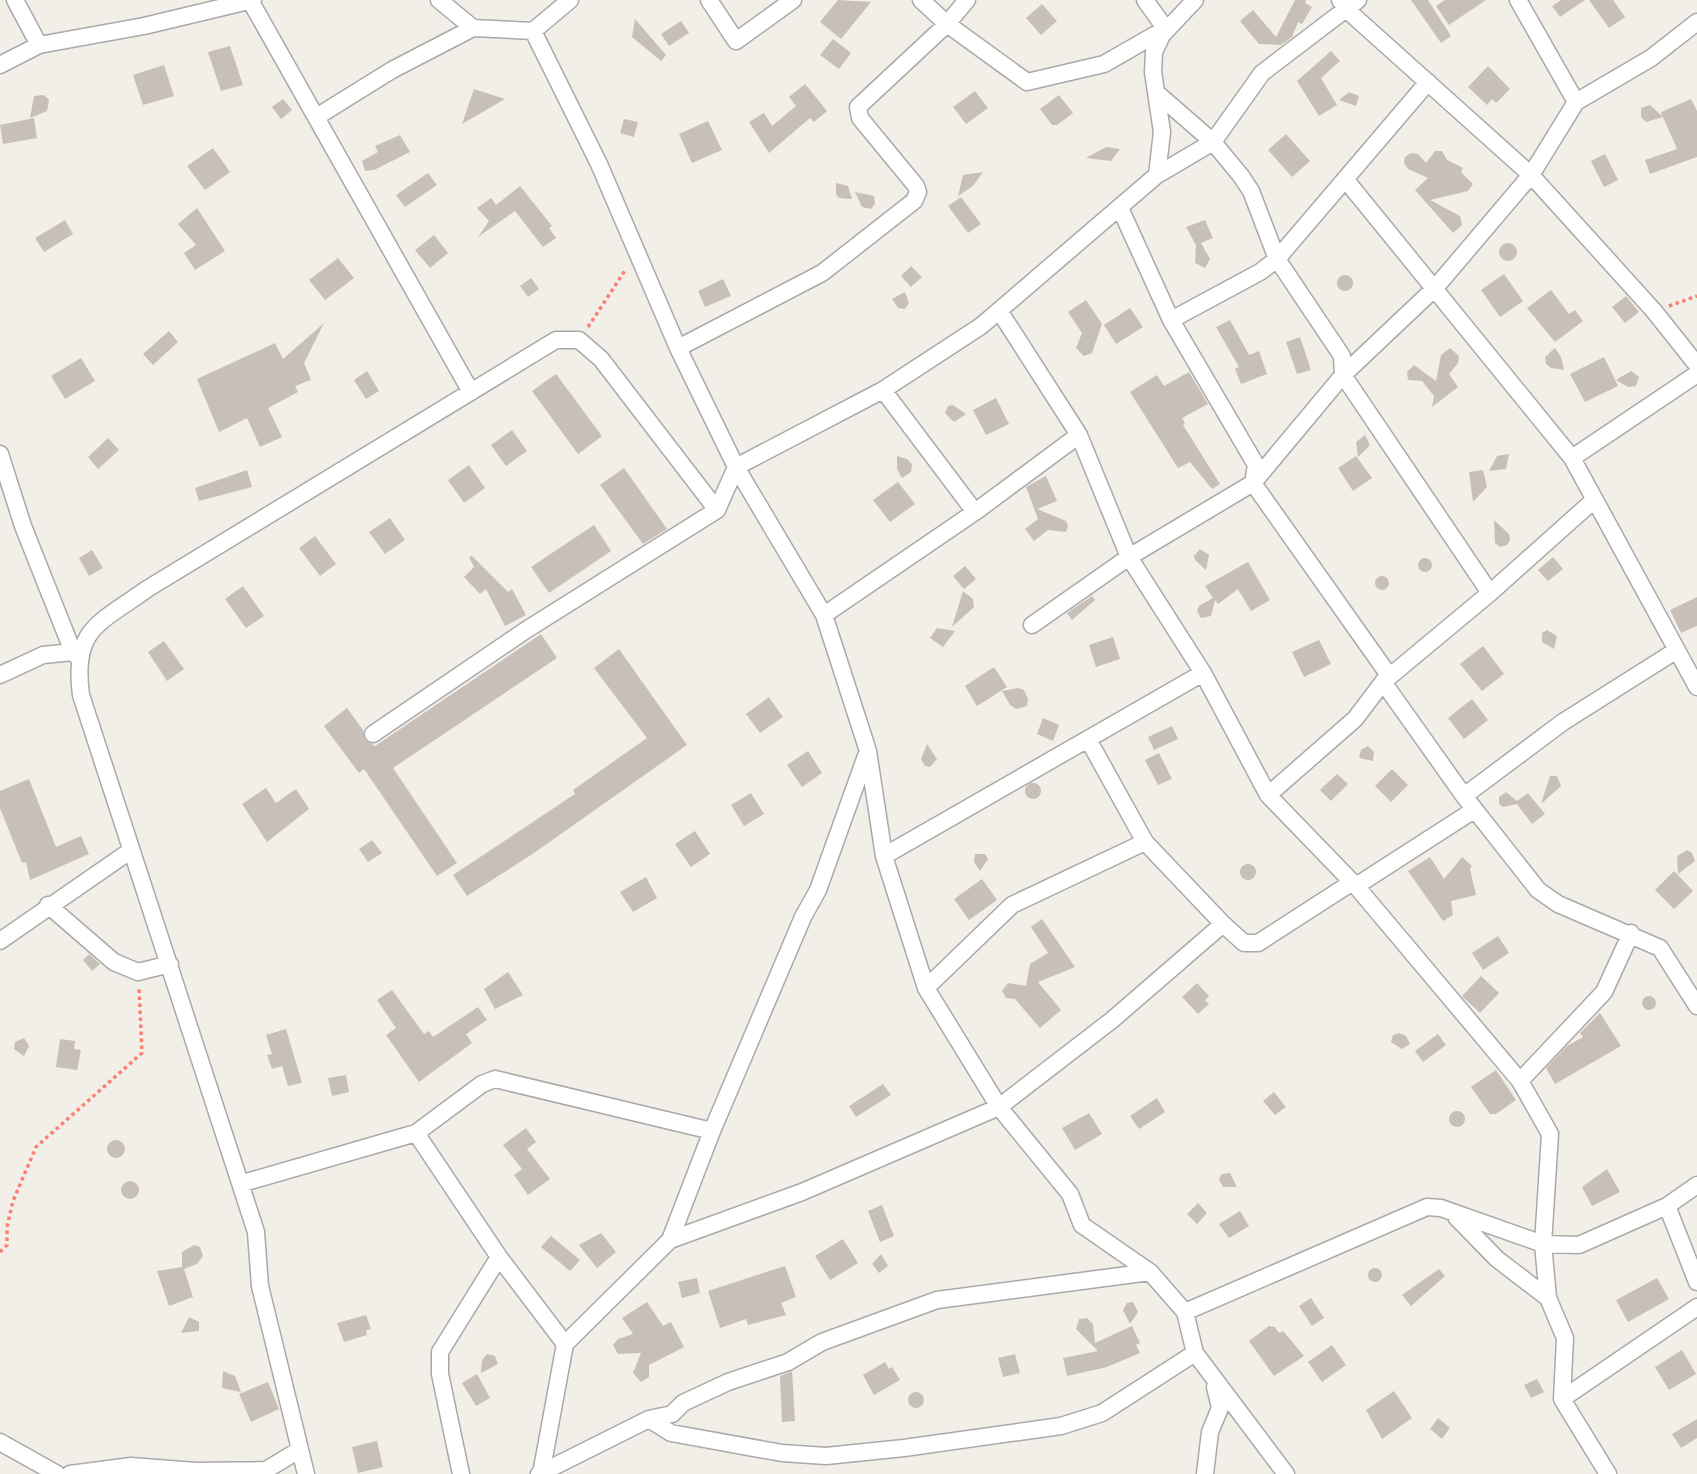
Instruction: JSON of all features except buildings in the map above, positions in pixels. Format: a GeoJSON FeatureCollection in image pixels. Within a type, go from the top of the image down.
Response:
{"type":"FeatureCollection","features":[{"type":"Feature","properties":{"kind":"street"},"geometry":{"type":"LineString","coordinates":[[15,0],[39,45]]}},
{"type":"Feature","properties":{"kind":"street"},"geometry":{"type":"LineString","coordinates":[[439,0],[473,28]]}},
{"type":"Feature","properties":{"kind":"street"},"geometry":{"type":"LineString","coordinates":[[318,117],[392,70],[473,28],[533,32],[570,0]]}},
{"type":"Feature","properties":{"kind":"street"},"geometry":{"type":"LineString","coordinates":[[709,0],[736,41],[793,0]]}},
{"type":"Feature","properties":{"kind":"street"},"geometry":{"type":"LineString","coordinates":[[920,0],[947,24],[1027,82],[1104,64],[1164,32],[1195,0]]}},
{"type":"Feature","properties":{"kind":"street"},"geometry":{"type":"LineString","coordinates":[[678,348],[822,273],[914,201],[919,192],[916,186],[857,113],[863,101],[947,24],[967,0]]}},
{"type":"Feature","properties":{"kind":"street"},"geometry":{"type":"LineString","coordinates":[[1145,0],[1164,32]]}},
{"type":"Feature","properties":{"kind":"street"},"geometry":{"type":"LineString","coordinates":[[1518,0],[1576,102]]}},
{"type":"Feature","properties":{"kind":"street"},"geometry":{"type":"LineString","coordinates":[[0,65],[39,45],[252,1],[274,48],[318,117],[471,392]]}},
{"type":"Feature","properties":{"kind":"street"},"geometry":{"type":"LineString","coordinates":[[373,734],[526,630],[717,510],[736,467],[883,390],[1000,312],[1098,223],[1120,208],[1157,175],[1213,142],[1262,73],[1348,3],[1428,82],[1531,175],[1654,311],[1697,365]]}},
{"type":"Feature","properties":{"kind":"street"},"geometry":{"type":"LineString","coordinates":[[1032,625],[1129,557],[1254,483],[1343,375],[1435,288],[1531,175],[1576,102],[1651,58],[1697,22]]}},
{"type":"Feature","properties":{"kind":"street"},"geometry":{"type":"LineString","coordinates":[[533,32],[599,164],[678,348],[736,467],[824,615],[868,751],[884,856],[926,988],[999,1107],[1070,1194],[1082,1225],[1150,1272],[1185,1312],[1195,1353],[1213,1381],[1286,1474]]}},
{"type":"Feature","properties":{"kind":"street"},"geometry":{"type":"LineString","coordinates":[[1157,175],[1161,147],[1159,95],[1152,63],[1164,32]]}},
{"type":"Feature","properties":{"kind":"street"},"geometry":{"type":"LineString","coordinates":[[1171,320],[1260,272],[1277,258],[1428,82]]}},
{"type":"Feature","properties":{"kind":"street"},"geometry":{"type":"LineString","coordinates":[[1159,95],[1213,142],[1251,191],[1277,258],[1342,356],[1343,375],[1490,593]]}},
{"type":"Feature","properties":{"kind":"street"},"geometry":{"type":"LineString","coordinates":[[1345,179],[1572,458],[1593,501],[1697,687]]}},
{"type":"Feature","properties":{"kind":"street"},"geometry":{"type":"LineString","coordinates":[[1120,208],[1171,320],[1256,465],[1254,483],[1388,674],[1355,719],[1268,795]]}},
{"type":"Feature","properties":{"kind":"street"},"geometry":{"type":"LineString","coordinates":[[1000,312],[1079,435],[1129,557],[1203,673],[1268,795],[1354,885],[1520,1081],[1550,1133],[1543,1244],[1548,1298],[1564,1338],[1562,1399],[1608,1474]]}},
{"type":"Feature","properties":{"kind":"street"},"geometry":{"type":"LineString","coordinates":[[76,654],[90,633],[147,589],[547,343],[579,340],[601,359],[717,510]]}},
{"type":"Feature","properties":{"kind":"street"},"geometry":{"type":"LineString","coordinates":[[1572,458],[1697,374]]}},
{"type":"Feature","properties":{"kind":"street"},"geometry":{"type":"LineString","coordinates":[[883,390],[975,512]]}},
{"type":"Feature","properties":{"kind":"street"},"geometry":{"type":"LineString","coordinates":[[824,615],[975,512],[1079,435]]}},
{"type":"Feature","properties":{"kind":"street"},"geometry":{"type":"LineString","coordinates":[[0,454],[23,526],[76,654],[81,695],[130,850],[243,1183],[256,1231],[260,1286],[306,1474]]}},
{"type":"Feature","properties":{"kind":"street"},"geometry":{"type":"LineString","coordinates":[[1383,682],[1490,593],[1593,501]]}},
{"type":"Feature","properties":{"kind":"street"},"geometry":{"type":"LineString","coordinates":[[1464,796],[1563,722],[1677,650]]}},
{"type":"Feature","properties":{"kind":"street"},"geometry":{"type":"LineString","coordinates":[[0,675],[43,655],[76,654]]}},
{"type":"Feature","properties":{"kind":"street"},"geometry":{"type":"LineString","coordinates":[[884,856],[1089,741],[1203,673]]}},
{"type":"Feature","properties":{"kind":"street"},"geometry":{"type":"LineString","coordinates":[[1383,682],[1474,810],[1549,900],[1631,933],[1664,952],[1697,1006]]}},
{"type":"Feature","properties":{"kind":"street"},"geometry":{"type":"LineString","coordinates":[[1089,741],[1145,842],[1244,943],[1258,943],[1474,810]]}},
{"type":"Feature","properties":{"kind":"street"},"geometry":{"type":"LineString","coordinates":[[540,1474],[565,1344],[670,1240],[712,1131],[803,916],[818,890],[868,751]]}},
{"type":"Feature","properties":{"kind":"street"},"geometry":{"type":"LineString","coordinates":[[926,988],[1013,905],[1145,842]]}},
{"type":"Feature","properties":{"kind":"street"},"geometry":{"type":"LineString","coordinates":[[0,941],[130,850]]}},
{"type":"Feature","properties":{"kind":"street"},"geometry":{"type":"LineString","coordinates":[[48,905],[103,955],[138,971],[170,964]]}},
{"type":"Feature","properties":{"kind":"street"},"geometry":{"type":"LineString","coordinates":[[670,1240],[802,1192],[999,1107],[1112,1020],[1223,924]]}},
{"type":"Feature","properties":{"kind":"street"},"geometry":{"type":"LineString","coordinates":[[1520,1081],[1604,992],[1631,933]]}},
{"type":"Feature","properties":{"kind":"street"},"geometry":{"type":"LineString","coordinates":[[243,1183],[416,1133],[482,1084],[495,1079],[712,1131]]}},
{"type":"Feature","properties":{"kind":"street"},"geometry":{"type":"LineString","coordinates":[[416,1133],[499,1257],[565,1344]]}},
{"type":"Feature","properties":{"kind":"street"},"geometry":{"type":"LineString","coordinates":[[1185,1312],[1418,1210],[1433,1206],[1543,1244],[1586,1244],[1667,1206],[1697,1185]]}},
{"type":"Feature","properties":{"kind":"street"},"geometry":{"type":"LineString","coordinates":[[1667,1206],[1697,1282]]}},
{"type":"Feature","properties":{"kind":"street"},"geometry":{"type":"LineString","coordinates":[[1452,1213],[1497,1259],[1548,1298]]}},
{"type":"Feature","properties":{"kind":"street"},"geometry":{"type":"LineString","coordinates":[[461,1474],[440,1374],[440,1352],[499,1257]]}},
{"type":"Feature","properties":{"kind":"street"},"geometry":{"type":"LineString","coordinates":[[540,1474],[649,1419],[672,1414],[683,1403],[729,1382],[788,1362],[822,1342],[937,1300],[1150,1272]]}},
{"type":"Feature","properties":{"kind":"street"},"geometry":{"type":"LineString","coordinates":[[1562,1399],[1697,1307]]}},
{"type":"Feature","properties":{"kind":"street"},"geometry":{"type":"LineString","coordinates":[[649,1419],[671,1433],[782,1452],[825,1456],[904,1448],[1061,1426],[1102,1413],[1195,1353]]}},
{"type":"Feature","properties":{"kind":"street"},"geometry":{"type":"LineString","coordinates":[[1205,1474],[1210,1432],[1220,1408],[1213,1381]]}},
{"type":"Feature","properties":{"kind":"street"},"geometry":{"type":"LineString","coordinates":[[0,1442],[57,1474]]}},
{"type":"Feature","properties":{"kind":"street"},"geometry":{"type":"LineString","coordinates":[[70,1474],[131,1466],[196,1471],[266,1470],[299,1450]]}},
{"type":"Feature","properties":{"kind":"path"},"geometry":{"type":"LineString","coordinates":[[579,340],[629,262]]}},
{"type":"Feature","properties":{"kind":"path"},"geometry":{"type":"LineString","coordinates":[[1654,311],[1697,296]]}},
{"type":"Feature","properties":{"kind":"path"},"geometry":{"type":"LineString","coordinates":[[0,1252],[7,1245],[7,1227],[19,1181],[36,1147],[142,1053],[138,971]]}}]}
